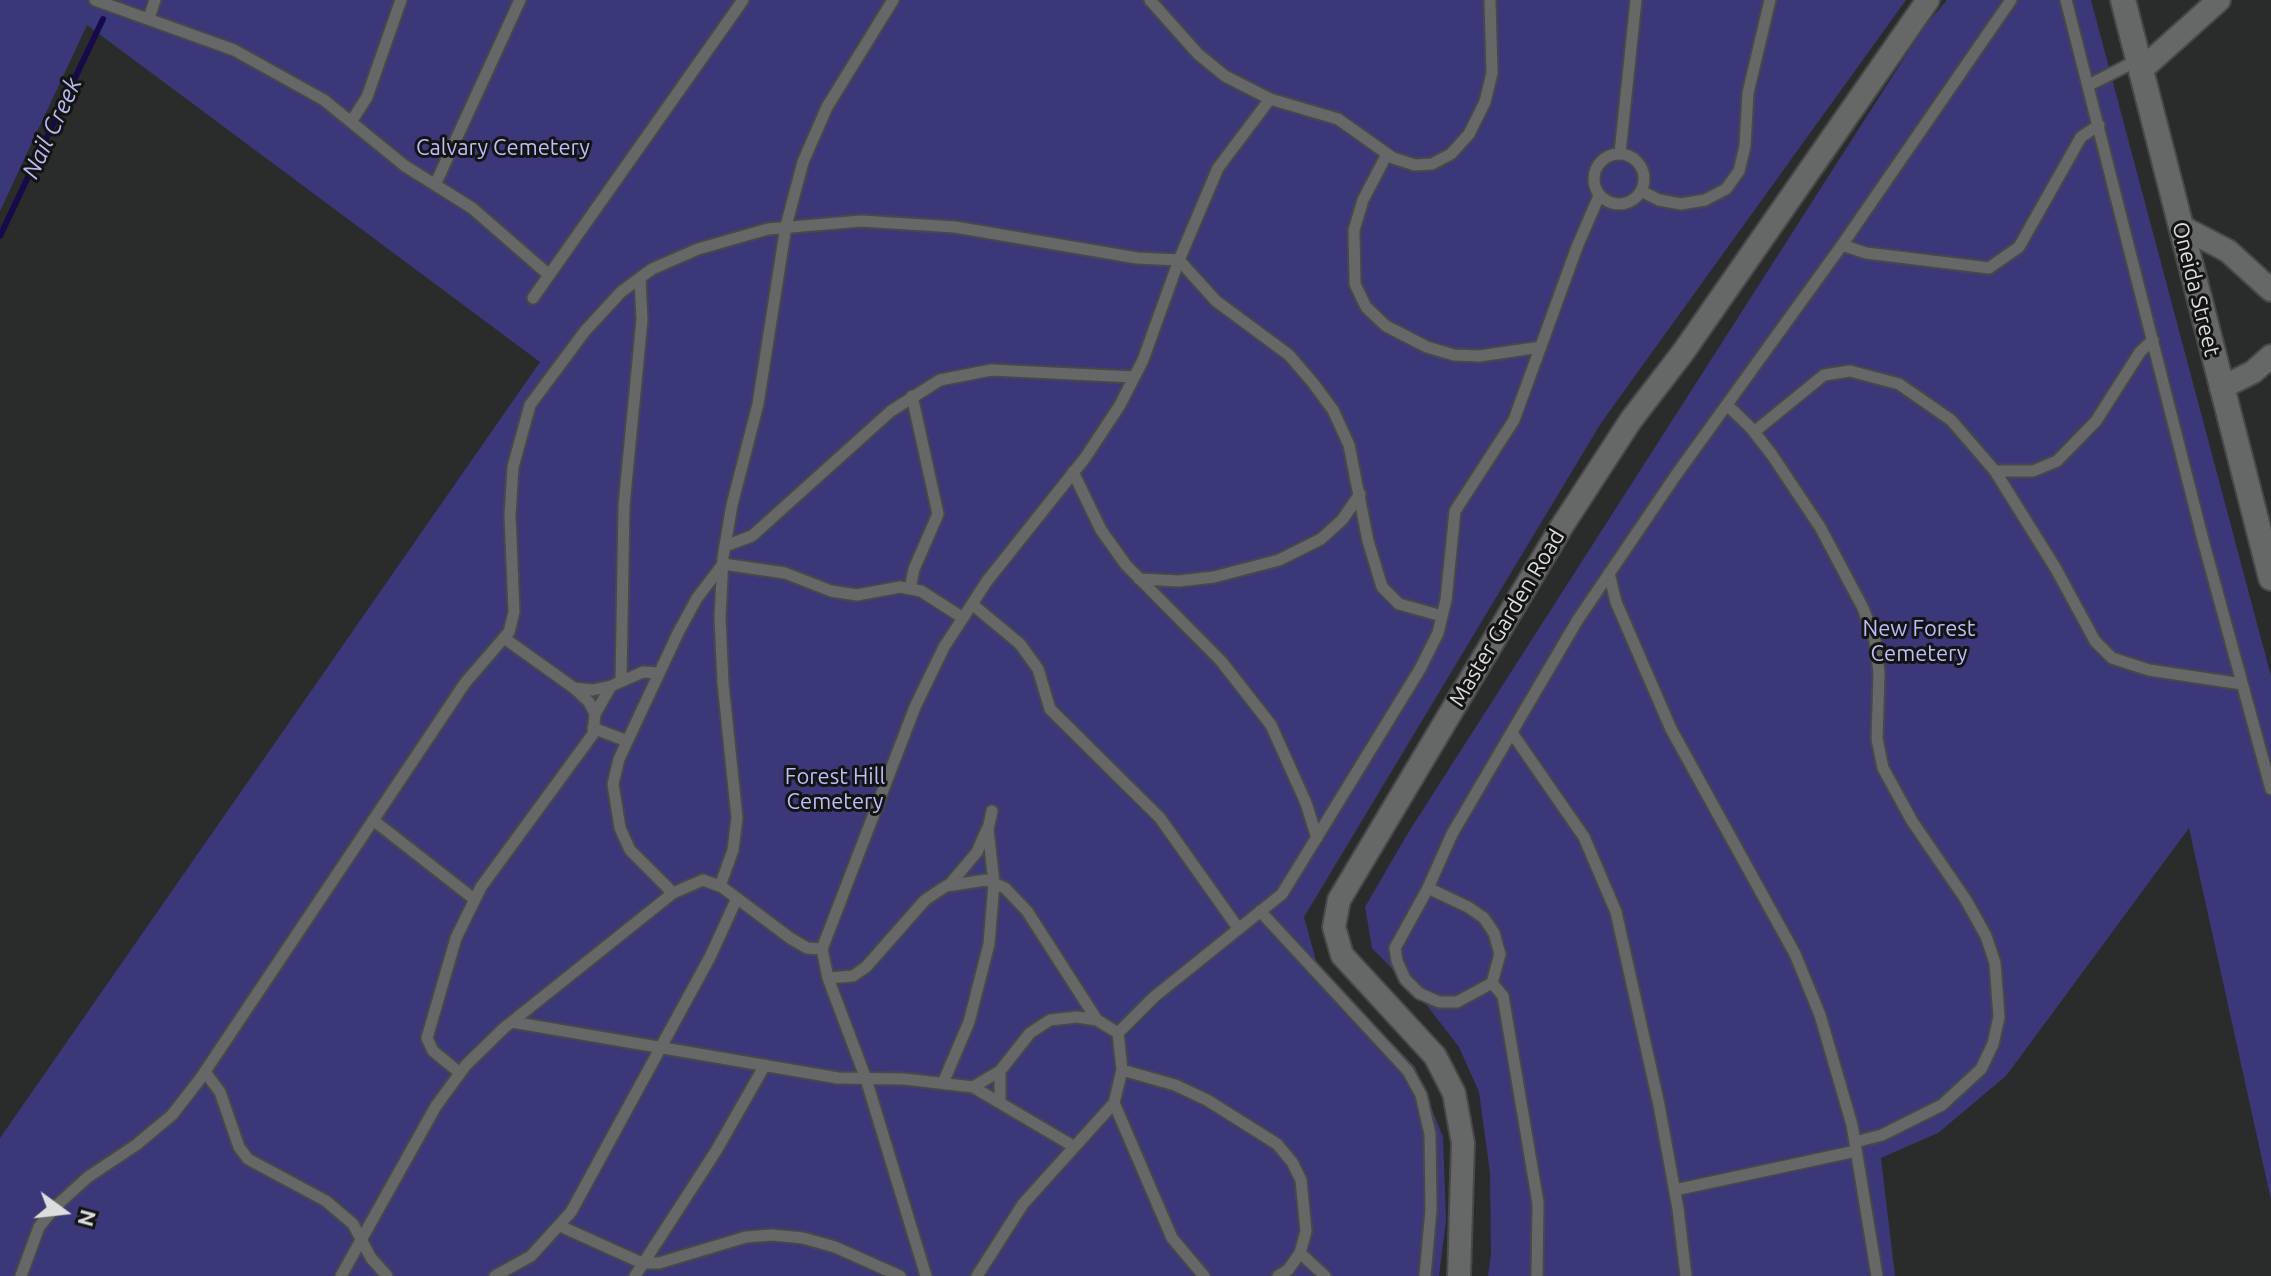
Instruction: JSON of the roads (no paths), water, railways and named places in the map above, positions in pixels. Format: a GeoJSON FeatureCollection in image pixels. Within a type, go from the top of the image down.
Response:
{"type":"FeatureCollection","features":[{"type":"Feature","properties":{"kind":"street","name":"Master Garden Road"},"geometry":{"type":"LineString","coordinates":[[1459,1276],[1463,1143],[1454,1093],[1435,1056],[1342,955],[1334,927],[1339,900],[1588,486],[1928,0]]}},
{"type":"Feature","properties":{"kind":"street","name":"Oneida Street"},"geometry":{"type":"LineString","coordinates":[[2123,0],[2271,578]]}},
{"type":"Feature","properties":{"kind":"street"},"geometry":{"type":"LineString","coordinates":[[2139,65],[2219,0]]}},
{"type":"Feature","properties":{"kind":"street"},"geometry":{"type":"LineString","coordinates":[[2180,226],[2228,251],[2271,290]]}},
{"type":"Feature","properties":{"kind":"street"},"geometry":{"type":"LineString","coordinates":[[2221,388],[2253,372],[2271,356]]}},
{"type":"Feature","properties":{"kind":"lane"},"geometry":{"type":"LineString","coordinates":[[95,0],[259,62],[324,100],[435,185],[472,208],[549,275]]}},
{"type":"Feature","properties":{"kind":"lane"},"geometry":{"type":"LineString","coordinates":[[149,18],[155,0]]}},
{"type":"Feature","properties":{"kind":"lane"},"geometry":{"type":"LineString","coordinates":[[351,122],[367,97],[401,0]]}},
{"type":"Feature","properties":{"kind":"lane"},"geometry":{"type":"LineString","coordinates":[[435,185],[520,0]]}},
{"type":"Feature","properties":{"kind":"lane"},"geometry":{"type":"LineString","coordinates":[[533,298],[743,0]]}},
{"type":"Feature","properties":{"kind":"lane"},"geometry":{"type":"LineString","coordinates":[[720,886],[733,850],[737,818],[723,683],[723,564],[758,404],[786,226],[803,162],[827,107],[893,0]]}},
{"type":"Feature","properties":{"kind":"lane"},"geometry":{"type":"LineString","coordinates":[[1150,0],[1198,54],[1225,76],[1270,99],[1338,119],[1387,154],[1415,165],[1432,164],[1451,154],[1469,134],[1485,102],[1492,73],[1490,0]]}},
{"type":"Feature","properties":{"kind":"lane"},"geometry":{"type":"LineString","coordinates":[[1620,153],[1636,0]]}},
{"type":"Feature","properties":{"kind":"lane"},"geometry":{"type":"LineString","coordinates":[[1641,191],[1659,200],[1681,204],[1705,200],[1726,189],[1739,171],[1745,146],[1748,93],[1770,0]]}},
{"type":"Feature","properties":{"kind":"lane"},"geometry":{"type":"LineString","coordinates":[[1428,888],[1484,918],[1494,933],[1500,954],[1492,983],[1457,1002],[1439,1002],[1419,993],[1405,979],[1395,948],[1428,888],[1452,834],[1609,573],[2011,0]]}},
{"type":"Feature","properties":{"kind":"lane"},"geometry":{"type":"LineString","coordinates":[[2066,0],[2271,789]]}},
{"type":"Feature","properties":{"kind":"lane"},"geometry":{"type":"LineString","coordinates":[[2089,85],[2139,65]]}},
{"type":"Feature","properties":{"kind":"lane"},"geometry":{"type":"LineString","coordinates":[[926,1276],[866,1079],[828,978],[822,949],[910,720],[944,647],[972,604],[1073,472],[1134,377],[1218,168],[1270,99]]}},
{"type":"Feature","properties":{"kind":"lane"},"geometry":{"type":"LineString","coordinates":[[1842,245],[1866,253],[1989,268],[2019,247],[2081,137],[2099,125]]}},
{"type":"Feature","properties":{"kind":"lane"},"geometry":{"type":"LineString","coordinates":[[1118,1033],[1154,997],[1282,894],[1317,838],[1420,669],[1442,616],[1455,511],[1514,420],[1599,196],[1593,181],[1598,165],[1611,154],[1620,153],[1636,160],[1641,167],[1641,191]]}},
{"type":"Feature","properties":{"kind":"lane"},"geometry":{"type":"LineString","coordinates":[[1387,154],[1363,200],[1354,230],[1355,284],[1366,307],[1386,326],[1427,347],[1454,355],[1479,356],[1541,347]]}},
{"type":"Feature","properties":{"kind":"lane"},"geometry":{"type":"LineString","coordinates":[[1599,196],[1621,204],[1641,191]]}},
{"type":"Feature","properties":{"kind":"lane"},"geometry":{"type":"LineString","coordinates":[[21,1276],[39,1227],[55,1207],[88,1177],[136,1145],[172,1115],[205,1072],[465,683],[504,638],[514,612],[510,515],[513,467],[530,405],[585,331],[621,292],[640,278],[698,249],[786,226],[904,222],[1137,258],[1179,260],[1216,301],[1289,355],[1333,410],[1349,445],[1371,553],[1382,587],[1399,604],[1442,616]]}},
{"type":"Feature","properties":{"kind":"lane"},"geometry":{"type":"LineString","coordinates":[[460,1073],[433,1051],[427,1038],[456,938],[474,899],[593,734],[595,714],[616,683],[624,505],[642,320],[640,278]]}},
{"type":"Feature","properties":{"kind":"lane"},"geometry":{"type":"LineString","coordinates":[[1995,471],[2033,471],[2057,461],[2096,421],[2140,352],[2153,340]]}},
{"type":"Feature","properties":{"kind":"lane"},"geometry":{"type":"LineString","coordinates":[[725,546],[752,536],[847,448],[912,396],[940,380],[991,370],[1134,377]]}},
{"type":"Feature","properties":{"kind":"lane"},"geometry":{"type":"LineString","coordinates":[[1754,432],[1824,375],[1850,371],[1874,375],[1925,398],[1958,428],[1995,471],[2056,569],[2095,641],[2112,658],[2149,670],[2242,684]]}},
{"type":"Feature","properties":{"kind":"lane"},"geometry":{"type":"LineString","coordinates":[[910,589],[914,569],[938,514],[912,396]]}},
{"type":"Feature","properties":{"kind":"lane"},"geometry":{"type":"LineString","coordinates":[[1675,1190],[1856,1146],[1911,1123],[1942,1105],[1968,1085],[1981,1069],[1993,1044],[1999,992],[1986,936],[1912,821],[1883,768],[1877,739],[1878,662],[1875,640],[1863,608],[1820,527],[1754,432],[1727,405]]}},
{"type":"Feature","properties":{"kind":"lane"},"geometry":{"type":"LineString","coordinates":[[1073,472],[1101,530],[1139,579],[1221,661],[1271,725],[1306,803],[1317,838]]}},
{"type":"Feature","properties":{"kind":"lane"},"geometry":{"type":"LineString","coordinates":[[1139,579],[1179,581],[1214,577],[1279,560],[1321,539],[1342,520],[1360,494]]}},
{"type":"Feature","properties":{"kind":"lane"},"geometry":{"type":"LineString","coordinates":[[723,564],[785,573],[831,591],[857,595],[910,589],[921,591],[963,618]]}},
{"type":"Feature","properties":{"kind":"lane"},"geometry":{"type":"LineString","coordinates":[[673,893],[630,850],[620,828],[613,784],[627,741],[659,673],[697,598],[723,564]]}},
{"type":"Feature","properties":{"kind":"lane"},"geometry":{"type":"LineString","coordinates":[[1609,573],[1616,602],[1671,729],[1795,954],[1837,1068],[1856,1146],[1877,1276]]}},
{"type":"Feature","properties":{"kind":"lane"},"geometry":{"type":"LineString","coordinates":[[972,604],[1020,644],[1038,669],[1050,709],[1066,728],[1115,769],[1160,818],[1238,928]]}},
{"type":"Feature","properties":{"kind":"lane"},"geometry":{"type":"LineString","coordinates":[[504,638],[574,688],[589,702],[595,714]]}},
{"type":"Feature","properties":{"kind":"lane"},"geometry":{"type":"LineString","coordinates":[[574,688],[593,690],[643,672],[659,673]]}},
{"type":"Feature","properties":{"kind":"lane"},"geometry":{"type":"LineString","coordinates":[[593,728],[627,741]]}},
{"type":"Feature","properties":{"kind":"lane"},"geometry":{"type":"LineString","coordinates":[[1512,733],[1584,837],[1616,912],[1675,1190],[1686,1276]]}},
{"type":"Feature","properties":{"kind":"lane"},"geometry":{"type":"LineString","coordinates":[[948,885],[977,852],[988,829],[992,811]]}},
{"type":"Feature","properties":{"kind":"lane"},"geometry":{"type":"LineString","coordinates":[[373,820],[474,899]]}},
{"type":"Feature","properties":{"kind":"lane"},"geometry":{"type":"LineString","coordinates":[[943,1083],[981,982],[989,944],[994,883],[988,829]]}},
{"type":"Feature","properties":{"kind":"lane"},"geometry":{"type":"LineString","coordinates":[[341,1276],[436,1106],[460,1073],[512,1022],[673,893],[703,880],[720,886],[790,938],[807,948],[822,949]]}},
{"type":"Feature","properties":{"kind":"lane"},"geometry":{"type":"LineString","coordinates":[[828,978],[853,976],[866,967],[925,900],[948,885],[963,880],[994,883],[1005,888],[1027,911],[1097,1020]]}},
{"type":"Feature","properties":{"kind":"lane"},"geometry":{"type":"LineString","coordinates":[[495,1276],[524,1261],[571,1212],[710,957],[737,898]]}},
{"type":"Feature","properties":{"kind":"lane"},"geometry":{"type":"LineString","coordinates":[[1260,911],[1408,1071],[1421,1095],[1430,1134],[1431,1179],[1425,1276]]}},
{"type":"Feature","properties":{"kind":"lane"},"geometry":{"type":"LineString","coordinates":[[1492,983],[1503,996],[1523,1103],[1538,1203],[1537,1276]]}},
{"type":"Feature","properties":{"kind":"lane"},"geometry":{"type":"LineString","coordinates":[[973,1087],[1000,1071],[1030,1033],[1050,1020],[1077,1017],[1097,1020],[1118,1033]]}},
{"type":"Feature","properties":{"kind":"lane"},"geometry":{"type":"LineString","coordinates":[[512,1022],[765,1065],[866,1079],[973,1087],[1073,1146]]}},
{"type":"Feature","properties":{"kind":"lane"},"geometry":{"type":"LineString","coordinates":[[977,1276],[1023,1204],[1114,1103],[1122,1070],[1118,1033]]}},
{"type":"Feature","properties":{"kind":"lane"},"geometry":{"type":"LineString","coordinates":[[635,1276],[716,1151],[765,1065]]}},
{"type":"Feature","properties":{"kind":"lane"},"geometry":{"type":"LineString","coordinates":[[1122,1070],[1175,1085],[1241,1119],[1277,1144],[1301,1180],[1306,1231],[1300,1253],[1288,1270],[1278,1276]]}},
{"type":"Feature","properties":{"kind":"lane"},"geometry":{"type":"LineString","coordinates":[[1000,1071],[1000,1101]]}},
{"type":"Feature","properties":{"kind":"lane"},"geometry":{"type":"LineString","coordinates":[[205,1072],[220,1092],[239,1147],[248,1159],[326,1201],[363,1238],[371,1258],[387,1276]]}},
{"type":"Feature","properties":{"kind":"lane"},"geometry":{"type":"LineString","coordinates":[[1114,1103],[1172,1238],[1204,1276]]}},
{"type":"Feature","properties":{"kind":"lane"},"geometry":{"type":"LineString","coordinates":[[560,1226],[642,1263],[659,1263],[746,1237],[772,1235],[803,1238],[835,1247],[900,1276]]}},
{"type":"Feature","properties":{"kind":"lane"},"geometry":{"type":"LineString","coordinates":[[1300,1253],[1325,1276]]}},
{"type":"Feature","properties":{"kind":"waterway","name":"Nail Creek"},"geometry":{"type":"LineString","coordinates":[[0,236],[103,19]]}},
{"type":"Feature","properties":{"kind":"park label","name":"Calvary Cemetery"},"geometry":{"type":"Point","coordinates":[503,148]}},
{"type":"Feature","properties":{"kind":"park label","name":"New Forest Cemetery"},"geometry":{"type":"Point","coordinates":[1919,642]}},
{"type":"Feature","properties":{"kind":"park label","name":"Forest Hill Cemetery"},"geometry":{"type":"Point","coordinates":[835,790]}}]}
